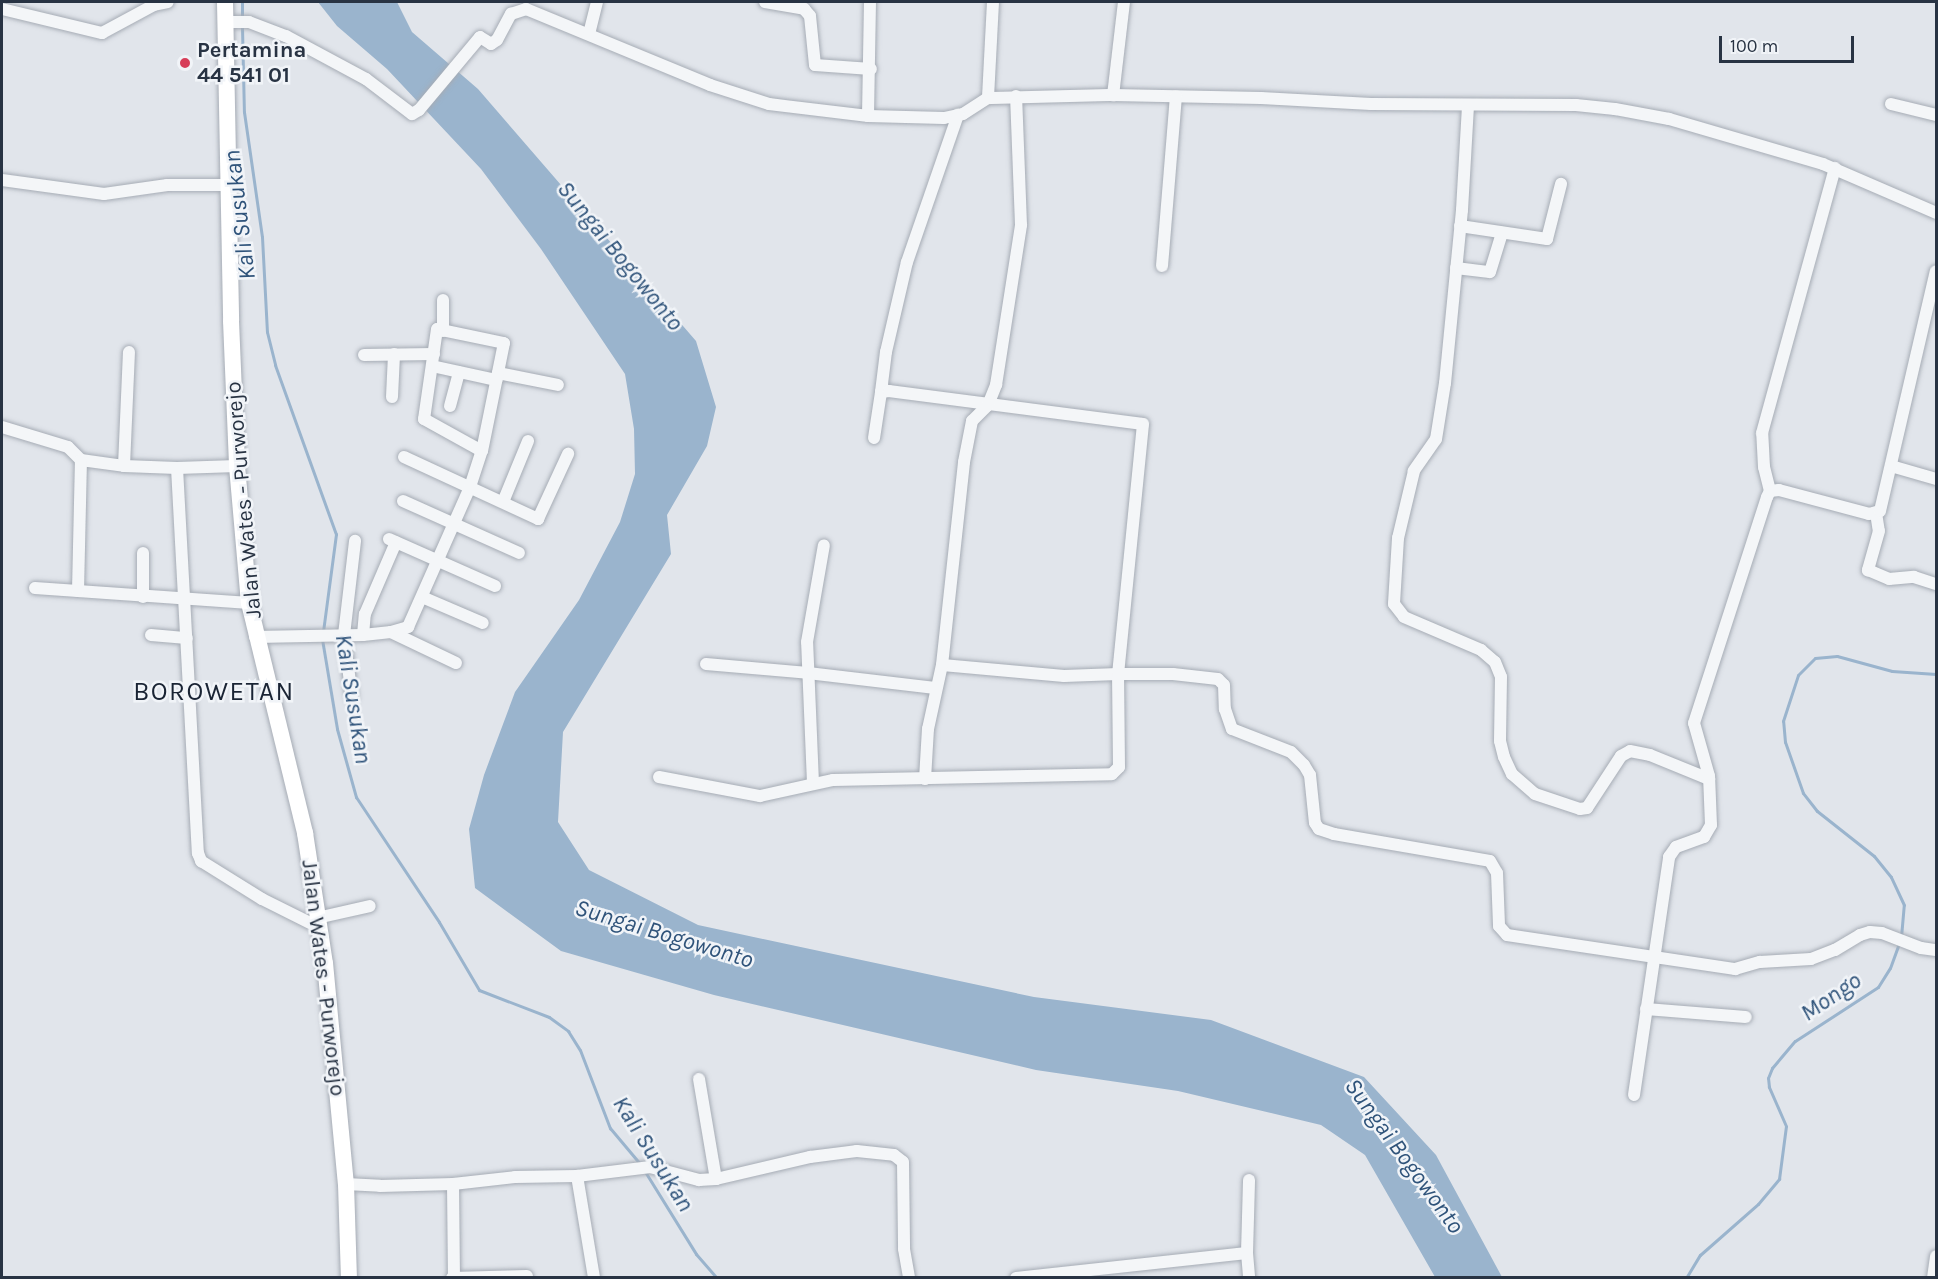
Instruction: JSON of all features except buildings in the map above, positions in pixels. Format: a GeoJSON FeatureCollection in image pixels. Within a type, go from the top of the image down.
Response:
{"type":"FeatureCollection","features":[{"type":"Feature","properties":{"kind":"highway","name":"Jalan Wates - Purworejo"},"geometry":{"type":"LineString","coordinates":[[225,2],[230,22],[229,185],[237,465],[249,603],[255,637],[305,833],[325,963],[346,1184],[349,1278]]}},
{"type":"Feature","properties":{"kind":"street"},"geometry":{"type":"LineString","coordinates":[[2,9],[102,33],[154,5],[168,2]]}},
{"type":"Feature","properties":{"kind":"street"},"geometry":{"type":"LineString","coordinates":[[589,34],[597,2]]}},
{"type":"Feature","properties":{"kind":"street"},"geometry":{"type":"LineString","coordinates":[[765,2],[804,9],[810,16],[815,65],[871,69]]}},
{"type":"Feature","properties":{"kind":"street"},"geometry":{"type":"LineString","coordinates":[[868,116],[871,69],[870,2]]}},
{"type":"Feature","properties":{"kind":"street"},"geometry":{"type":"LineString","coordinates":[[988,98],[993,2]]}},
{"type":"Feature","properties":{"kind":"street"},"geometry":{"type":"LineString","coordinates":[[1113,95],[1124,2]]}},
{"type":"Feature","properties":{"kind":"street"},"geometry":{"type":"LineString","coordinates":[[230,22],[249,22],[286,36],[366,79],[411,113],[419,110],[480,37],[491,44],[497,40],[511,14],[526,9],[710,85],[769,104],[868,116],[944,118],[958,115],[988,98],[1016,96],[1113,95],[1468,106],[1576,105],[1640,113],[1723,134],[1835,168],[1936,213]]}},
{"type":"Feature","properties":{"kind":"street"},"geometry":{"type":"LineString","coordinates":[[925,779],[928,729],[935,688],[942,665],[964,462],[972,420],[988,405],[996,385],[1021,225],[1016,96]]}},
{"type":"Feature","properties":{"kind":"street"},"geometry":{"type":"LineString","coordinates":[[1162,266],[1176,97]]}},
{"type":"Feature","properties":{"kind":"street"},"geometry":{"type":"LineString","coordinates":[[1891,104],[1936,115]]}},
{"type":"Feature","properties":{"kind":"street"},"geometry":{"type":"LineString","coordinates":[[1468,106],[1446,383],[1432,448],[1414,471],[1398,538],[1394,604],[1404,617],[1481,650],[1495,662],[1501,677],[1500,741],[1504,757],[1512,774],[1535,795],[1580,809],[1587,808],[1621,756],[1630,751],[1650,755],[1709,779]]}},
{"type":"Feature","properties":{"kind":"street"},"geometry":{"type":"LineString","coordinates":[[874,438],[886,352],[907,262],[958,115]]}},
{"type":"Feature","properties":{"kind":"street"},"geometry":{"type":"LineString","coordinates":[[1634,1095],[1669,857],[1676,847],[1707,834],[1712,818],[1709,779],[1694,723],[1770,491],[1764,467],[1762,433],[1835,168]]}},
{"type":"Feature","properties":{"kind":"street"},"geometry":{"type":"LineString","coordinates":[[2,180],[104,194],[166,185],[229,185]]}},
{"type":"Feature","properties":{"kind":"street"},"geometry":{"type":"LineString","coordinates":[[1460,226],[1547,239],[1561,184]]}},
{"type":"Feature","properties":{"kind":"street"},"geometry":{"type":"LineString","coordinates":[[1456,268],[1490,272],[1502,233]]}},
{"type":"Feature","properties":{"kind":"street"},"geometry":{"type":"LineString","coordinates":[[1770,491],[1789,491],[1869,514],[1876,513],[1881,508],[1936,271]]}},
{"type":"Feature","properties":{"kind":"street"},"geometry":{"type":"LineString","coordinates":[[443,300],[443,331]]}},
{"type":"Feature","properties":{"kind":"street"},"geometry":{"type":"LineString","coordinates":[[255,637],[363,635],[391,632],[408,627],[470,487],[482,451],[504,343],[437,330],[424,419],[482,451]]}},
{"type":"Feature","properties":{"kind":"street"},"geometry":{"type":"LineString","coordinates":[[124,466],[129,352]]}},
{"type":"Feature","properties":{"kind":"street"},"geometry":{"type":"LineString","coordinates":[[392,397],[394,354]]}},
{"type":"Feature","properties":{"kind":"street"},"geometry":{"type":"LineString","coordinates":[[364,355],[394,354],[433,360],[459,372],[558,385]]}},
{"type":"Feature","properties":{"kind":"street"},"geometry":{"type":"LineString","coordinates":[[450,406],[459,372]]}},
{"type":"Feature","properties":{"kind":"street"},"geometry":{"type":"LineString","coordinates":[[659,777],[760,796],[782,793],[813,783],[862,778],[925,779],[1115,773],[1119,767],[1118,674],[1143,424],[988,405],[898,391],[881,392]]}},
{"type":"Feature","properties":{"kind":"street"},"geometry":{"type":"LineString","coordinates":[[2,427],[68,447],[81,460],[124,466],[177,468],[237,465]]}},
{"type":"Feature","properties":{"kind":"street"},"geometry":{"type":"LineString","coordinates":[[503,502],[528,441]]}},
{"type":"Feature","properties":{"kind":"street"},"geometry":{"type":"LineString","coordinates":[[404,457],[538,519],[568,454]]}},
{"type":"Feature","properties":{"kind":"street"},"geometry":{"type":"LineString","coordinates":[[78,591],[81,460]]}},
{"type":"Feature","properties":{"kind":"street"},"geometry":{"type":"LineString","coordinates":[[1891,466],[1936,478]]}},
{"type":"Feature","properties":{"kind":"street"},"geometry":{"type":"LineString","coordinates":[[177,468],[199,857],[262,899],[318,923],[370,906]]}},
{"type":"Feature","properties":{"kind":"street"},"geometry":{"type":"LineString","coordinates":[[403,501],[519,553]]}},
{"type":"Feature","properties":{"kind":"street"},"geometry":{"type":"LineString","coordinates":[[1876,513],[1879,531],[1868,570],[1889,579],[1914,577],[1936,585]]}},
{"type":"Feature","properties":{"kind":"street"},"geometry":{"type":"LineString","coordinates":[[363,635],[365,614],[393,540],[495,586]]}},
{"type":"Feature","properties":{"kind":"street"},"geometry":{"type":"LineString","coordinates":[[352,698],[344,635],[355,541]]}},
{"type":"Feature","properties":{"kind":"street"},"geometry":{"type":"LineString","coordinates":[[813,783],[807,642],[824,545]]}},
{"type":"Feature","properties":{"kind":"street"},"geometry":{"type":"LineString","coordinates":[[143,553],[143,597]]}},
{"type":"Feature","properties":{"kind":"street"},"geometry":{"type":"LineString","coordinates":[[35,588],[249,603]]}},
{"type":"Feature","properties":{"kind":"street"},"geometry":{"type":"LineString","coordinates":[[422,597],[483,623]]}},
{"type":"Feature","properties":{"kind":"street"},"geometry":{"type":"LineString","coordinates":[[391,632],[456,663]]}},
{"type":"Feature","properties":{"kind":"street"},"geometry":{"type":"LineString","coordinates":[[151,635],[187,638]]}},
{"type":"Feature","properties":{"kind":"street"},"geometry":{"type":"LineString","coordinates":[[706,664],[935,688]]}},
{"type":"Feature","properties":{"kind":"street"},"geometry":{"type":"LineString","coordinates":[[942,665],[1064,675],[1173,674],[1220,680],[1224,685],[1226,717],[1232,729],[1291,752],[1304,765],[1310,775],[1315,823],[1319,829],[1334,834],[1490,861],[1497,873],[1498,926],[1507,935],[1741,969],[1760,962],[1811,959],[1835,950],[1860,935],[1870,932],[1882,933],[1921,948],[1936,950]]}},
{"type":"Feature","properties":{"kind":"street"},"geometry":{"type":"LineString","coordinates":[[1646,1009],[1746,1017]]}},
{"type":"Feature","properties":{"kind":"street"},"geometry":{"type":"LineString","coordinates":[[699,1079],[716,1179]]}},
{"type":"Feature","properties":{"kind":"street"},"geometry":{"type":"LineString","coordinates":[[346,1184],[380,1186],[453,1184],[515,1177],[577,1176],[650,1167],[699,1180],[716,1179],[810,1157],[857,1151],[897,1156],[903,1162],[904,1249],[909,1278]]}},
{"type":"Feature","properties":{"kind":"street"},"geometry":{"type":"LineString","coordinates":[[577,1176],[594,1278]]}},
{"type":"Feature","properties":{"kind":"street"},"geometry":{"type":"LineString","coordinates":[[1249,1180],[1247,1253],[1249,1278]]}},
{"type":"Feature","properties":{"kind":"street"},"geometry":{"type":"LineString","coordinates":[[453,1184],[453,1277],[527,1276]]}},
{"type":"Feature","properties":{"kind":"street"},"geometry":{"type":"LineString","coordinates":[[1017,1278],[1111,1273],[1196,1257],[1247,1253]]}},
{"type":"Feature","properties":{"kind":"street"},"geometry":{"type":"LineString","coordinates":[[1933,1278],[1936,1256]]}},
{"type":"Feature","properties":{"kind":"water","name":"Sungai Bogowonto"},"geometry":{"type":"Polygon","coordinates":[[[318,2],[397,2],[412,32],[478,89],[696,341],[716,407],[707,446],[667,515],[671,554],[563,732],[558,822],[589,870],[698,925],[1034,997],[1211,1020],[1364,1077],[1436,1155],[1502,1277],[1435,1277],[1365,1155],[1321,1125],[1178,1091],[1036,1070],[714,995],[561,951],[475,888],[469,829],[484,775],[515,692],[579,600],[620,522],[635,474],[634,429],[625,374],[541,249],[481,169],[387,69],[337,26],[318,2]]]}},
{"type":"Feature","properties":{"kind":"waterway","name":"Kali Susukan"},"geometry":{"type":"LineString","coordinates":[[242,2],[242,20]]}},
{"type":"Feature","properties":{"kind":"waterway","name":"Kali Susukan"},"geometry":{"type":"LineString","coordinates":[[242,27],[244,112],[262,237],[267,332],[275,365],[336,534],[323,632]]}},
{"type":"Feature","properties":{"kind":"waterway","name":"Kali Susukan"},"geometry":{"type":"LineString","coordinates":[[322,639],[337,729],[356,797],[439,922],[479,990],[549,1017],[568,1031],[580,1050],[610,1128],[641,1165]]}},
{"type":"Feature","properties":{"kind":"waterway","name":"Mongo"},"geometry":{"type":"LineString","coordinates":[[1901,937],[1904,905],[1891,877],[1874,856],[1817,811],[1803,793],[1785,742],[1783,721],[1798,675],[1815,658],[1837,656],[1892,671],[1936,674]]}},
{"type":"Feature","properties":{"kind":"waterway","name":"Mongo"},"geometry":{"type":"LineString","coordinates":[[1686,1278],[1700,1255],[1758,1204],[1779,1179],[1786,1126],[1769,1087],[1768,1078],[1772,1068],[1795,1041],[1878,987],[1890,968],[1899,943]]}},
{"type":"Feature","properties":{"kind":"waterway","name":"Kali Susukan"},"geometry":{"type":"LineString","coordinates":[[644,1170],[696,1254],[717,1278]]}},
{"type":"Feature","properties":{"kind":"place","name":"Pertamina 44 541 01"},"geometry":{"type":"Point","coordinates":[185,63]}},
{"type":"Feature","properties":{"kind":"district","name":"BOROWETAN"},"geometry":{"type":"Point","coordinates":[214,692]}}]}
